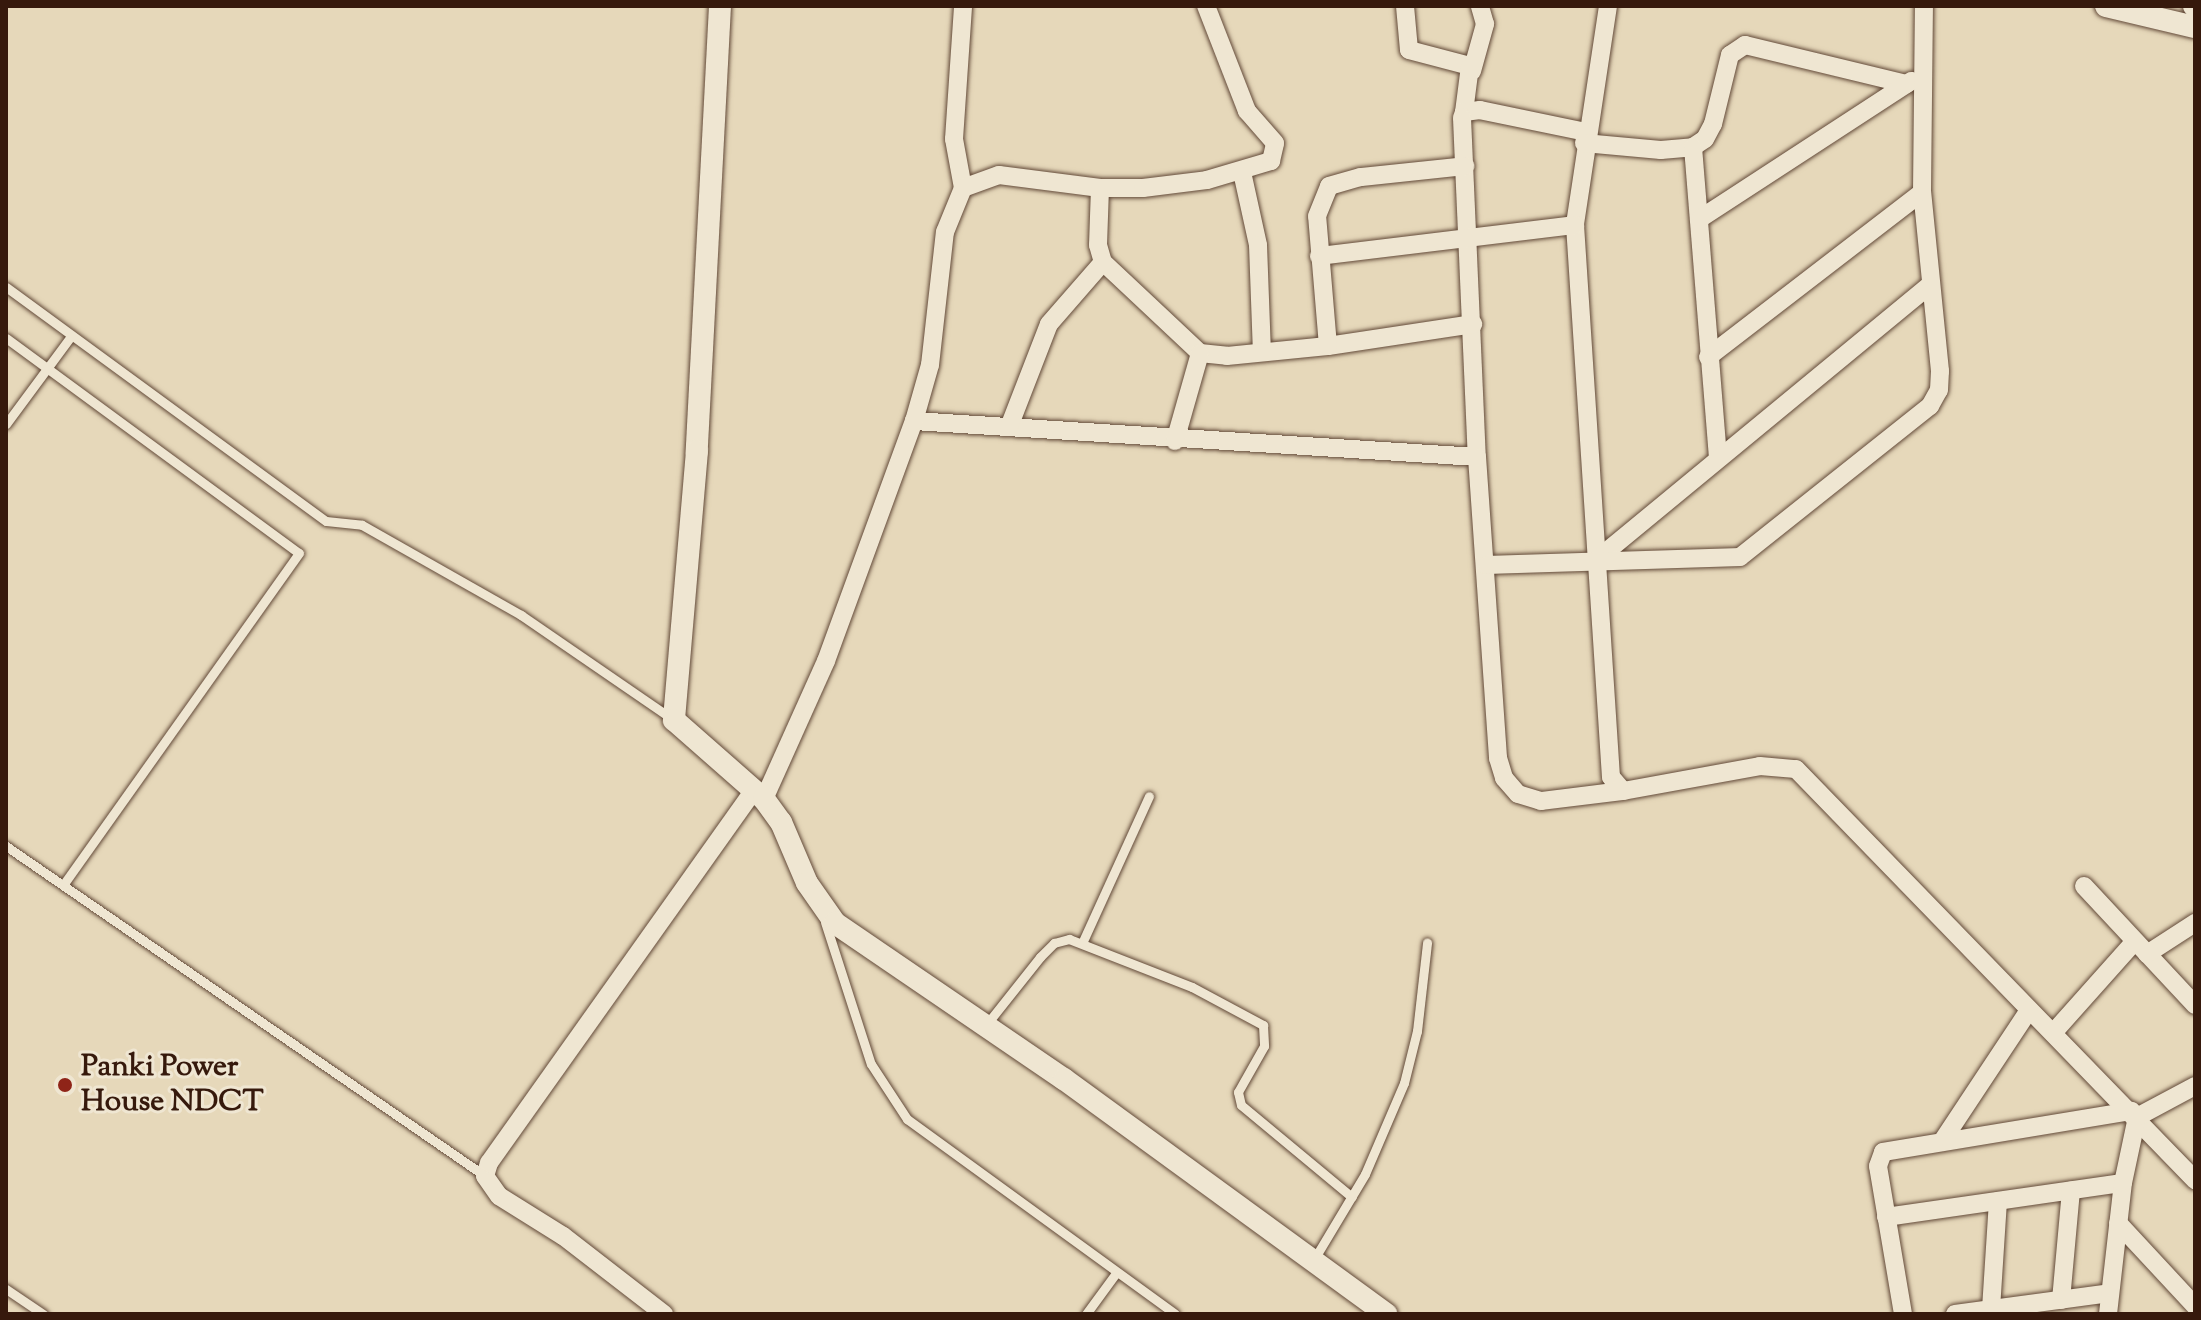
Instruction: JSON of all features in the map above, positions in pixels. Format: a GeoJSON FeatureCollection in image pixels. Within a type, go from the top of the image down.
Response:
{"type":"FeatureCollection","features":[{"type":"Feature","properties":{"kind":"street"},"geometry":{"type":"LineString","coordinates":[[720,6],[697,451],[674,720],[759,794],[781,822],[821,907],[835,923],[986,1025],[1386,1314]]}},
{"type":"Feature","properties":{"kind":"street"},"geometry":{"type":"LineString","coordinates":[[664,1314],[563,1236],[499,1196],[485,1176],[489,1163],[759,794],[826,661],[914,421],[930,365],[945,232],[963,188],[954,139],[963,6]]}},
{"type":"Feature","properties":{"kind":"street"},"geometry":{"type":"LineString","coordinates":[[963,188],[979,179],[1023,175],[1100,188],[1143,188],[1242,172],[1271,161],[1275,143],[1247,111],[1206,6]]}},
{"type":"Feature","properties":{"kind":"street"},"geometry":{"type":"LineString","coordinates":[[1405,6],[1409,50],[1465,63],[1472,71]]}},
{"type":"Feature","properties":{"kind":"street"},"geometry":{"type":"LineString","coordinates":[[1480,6],[1485,24],[1464,112],[1467,240],[1477,457],[1487,565],[1498,758],[1504,778],[1518,794],[1541,801],[1623,791],[1760,766],[1796,769],[2029,1010],[2135,1114],[2195,1180]]}},
{"type":"Feature","properties":{"kind":"street"},"geometry":{"type":"LineString","coordinates":[[1608,6],[1585,137],[1575,225],[1593,460],[1595,561],[1608,763],[1623,791]]}},
{"type":"Feature","properties":{"kind":"street"},"geometry":{"type":"LineString","coordinates":[[1487,565],[1740,557],[1930,406],[1939,390],[1940,371],[1913,80],[1924,6]]}},
{"type":"Feature","properties":{"kind":"street"},"geometry":{"type":"LineString","coordinates":[[2106,6],[2195,27]]}},
{"type":"Feature","properties":{"kind":"street"},"geometry":{"type":"LineString","coordinates":[[1464,112],[1480,110],[1585,137],[1661,150],[1693,147],[1705,139],[1713,124],[1730,55],[1745,45],[1913,80]]}},
{"type":"Feature","properties":{"kind":"street"},"geometry":{"type":"LineString","coordinates":[[1701,218],[1913,80]]}},
{"type":"Feature","properties":{"kind":"street"},"geometry":{"type":"LineString","coordinates":[[1693,147],[1718,457]]}},
{"type":"Feature","properties":{"kind":"street"},"geometry":{"type":"LineString","coordinates":[[1328,346],[1317,216],[1329,186],[1361,177],[1465,166]]}},
{"type":"Feature","properties":{"kind":"street"},"geometry":{"type":"LineString","coordinates":[[1242,172],[1258,245],[1262,352]]}},
{"type":"Feature","properties":{"kind":"street"},"geometry":{"type":"LineString","coordinates":[[1100,188],[1098,245],[1103,262],[1200,353],[1328,346],[1473,324]]}},
{"type":"Feature","properties":{"kind":"street"},"geometry":{"type":"LineString","coordinates":[[1708,357],[1922,192]]}},
{"type":"Feature","properties":{"kind":"street"},"geometry":{"type":"LineString","coordinates":[[1319,256],[1575,225]]}},
{"type":"Feature","properties":{"kind":"street"},"geometry":{"type":"LineString","coordinates":[[1009,427],[1049,324],[1103,262]]}},
{"type":"Feature","properties":{"kind":"street"},"geometry":{"type":"LineString","coordinates":[[1595,561],[1930,285]]}},
{"type":"Feature","properties":{"kind":"street"},"geometry":{"type":"LineString","coordinates":[[1175,441],[1200,353]]}},
{"type":"Feature","properties":{"kind":"street"},"geometry":{"type":"LineString","coordinates":[[914,421],[1175,441],[1477,457]]}},
{"type":"Feature","properties":{"kind":"street"},"geometry":{"type":"LineString","coordinates":[[2084,886],[2195,1005]]}},
{"type":"Feature","properties":{"kind":"street"},"geometry":{"type":"LineString","coordinates":[[2053,1033],[2141,948],[2195,923]]}},
{"type":"Feature","properties":{"kind":"street"},"geometry":{"type":"LineString","coordinates":[[1943,1140],[2029,1010]]}},
{"type":"Feature","properties":{"kind":"street"},"geometry":{"type":"LineString","coordinates":[[1903,1314],[1878,1166],[1883,1152],[1943,1140],[2135,1114],[2195,1086]]}},
{"type":"Feature","properties":{"kind":"street"},"geometry":{"type":"LineString","coordinates":[[2108,1314],[2123,1183],[2135,1114]]}},
{"type":"Feature","properties":{"kind":"street"},"geometry":{"type":"LineString","coordinates":[[1886,1217],[2123,1183]]}},
{"type":"Feature","properties":{"kind":"street"},"geometry":{"type":"LineString","coordinates":[[2061,1300],[2071,1190]]}},
{"type":"Feature","properties":{"kind":"street"},"geometry":{"type":"LineString","coordinates":[[1991,1309],[1998,1201]]}},
{"type":"Feature","properties":{"kind":"street"},"geometry":{"type":"LineString","coordinates":[[2118,1223],[2195,1306]]}},
{"type":"Feature","properties":{"kind":"street"},"geometry":{"type":"LineString","coordinates":[[1955,1314],[2110,1293]]}},
{"type":"Feature","properties":{"kind":"lane"},"geometry":{"type":"LineString","coordinates":[[6,287],[326,521],[362,525],[521,615],[674,720]]}},
{"type":"Feature","properties":{"kind":"lane"},"geometry":{"type":"LineString","coordinates":[[6,424],[71,336]]}},
{"type":"Feature","properties":{"kind":"lane"},"geometry":{"type":"LineString","coordinates":[[6,338],[299,553],[63,885]]}},
{"type":"Feature","properties":{"kind":"lane"},"geometry":{"type":"LineString","coordinates":[[1083,941],[1149,796]]}},
{"type":"Feature","properties":{"kind":"lane"},"geometry":{"type":"LineString","coordinates":[[6,846],[485,1176]]}},
{"type":"Feature","properties":{"kind":"lane"},"geometry":{"type":"LineString","coordinates":[[821,907],[871,1064],[886,1094],[939,1146],[1175,1314]]}},
{"type":"Feature","properties":{"kind":"lane"},"geometry":{"type":"LineString","coordinates":[[986,1025],[1054,943],[1083,941],[1256,1018],[1266,1036],[1241,1082],[1241,1105],[1352,1197]]}},
{"type":"Feature","properties":{"kind":"lane"},"geometry":{"type":"LineString","coordinates":[[1313,1261],[1352,1197],[1404,1083],[1417,1031],[1427,943]]}},
{"type":"Feature","properties":{"kind":"lane"},"geometry":{"type":"LineString","coordinates":[[1086,1314],[1116,1273]]}},
{"type":"Feature","properties":{"kind":"lane"},"geometry":{"type":"LineString","coordinates":[[6,1289],[43,1314]]}},
{"type":"Feature","properties":{"kind":"place","name":"Panki Power House NDCT"},"geometry":{"type":"Point","coordinates":[65,1085]}}]}
